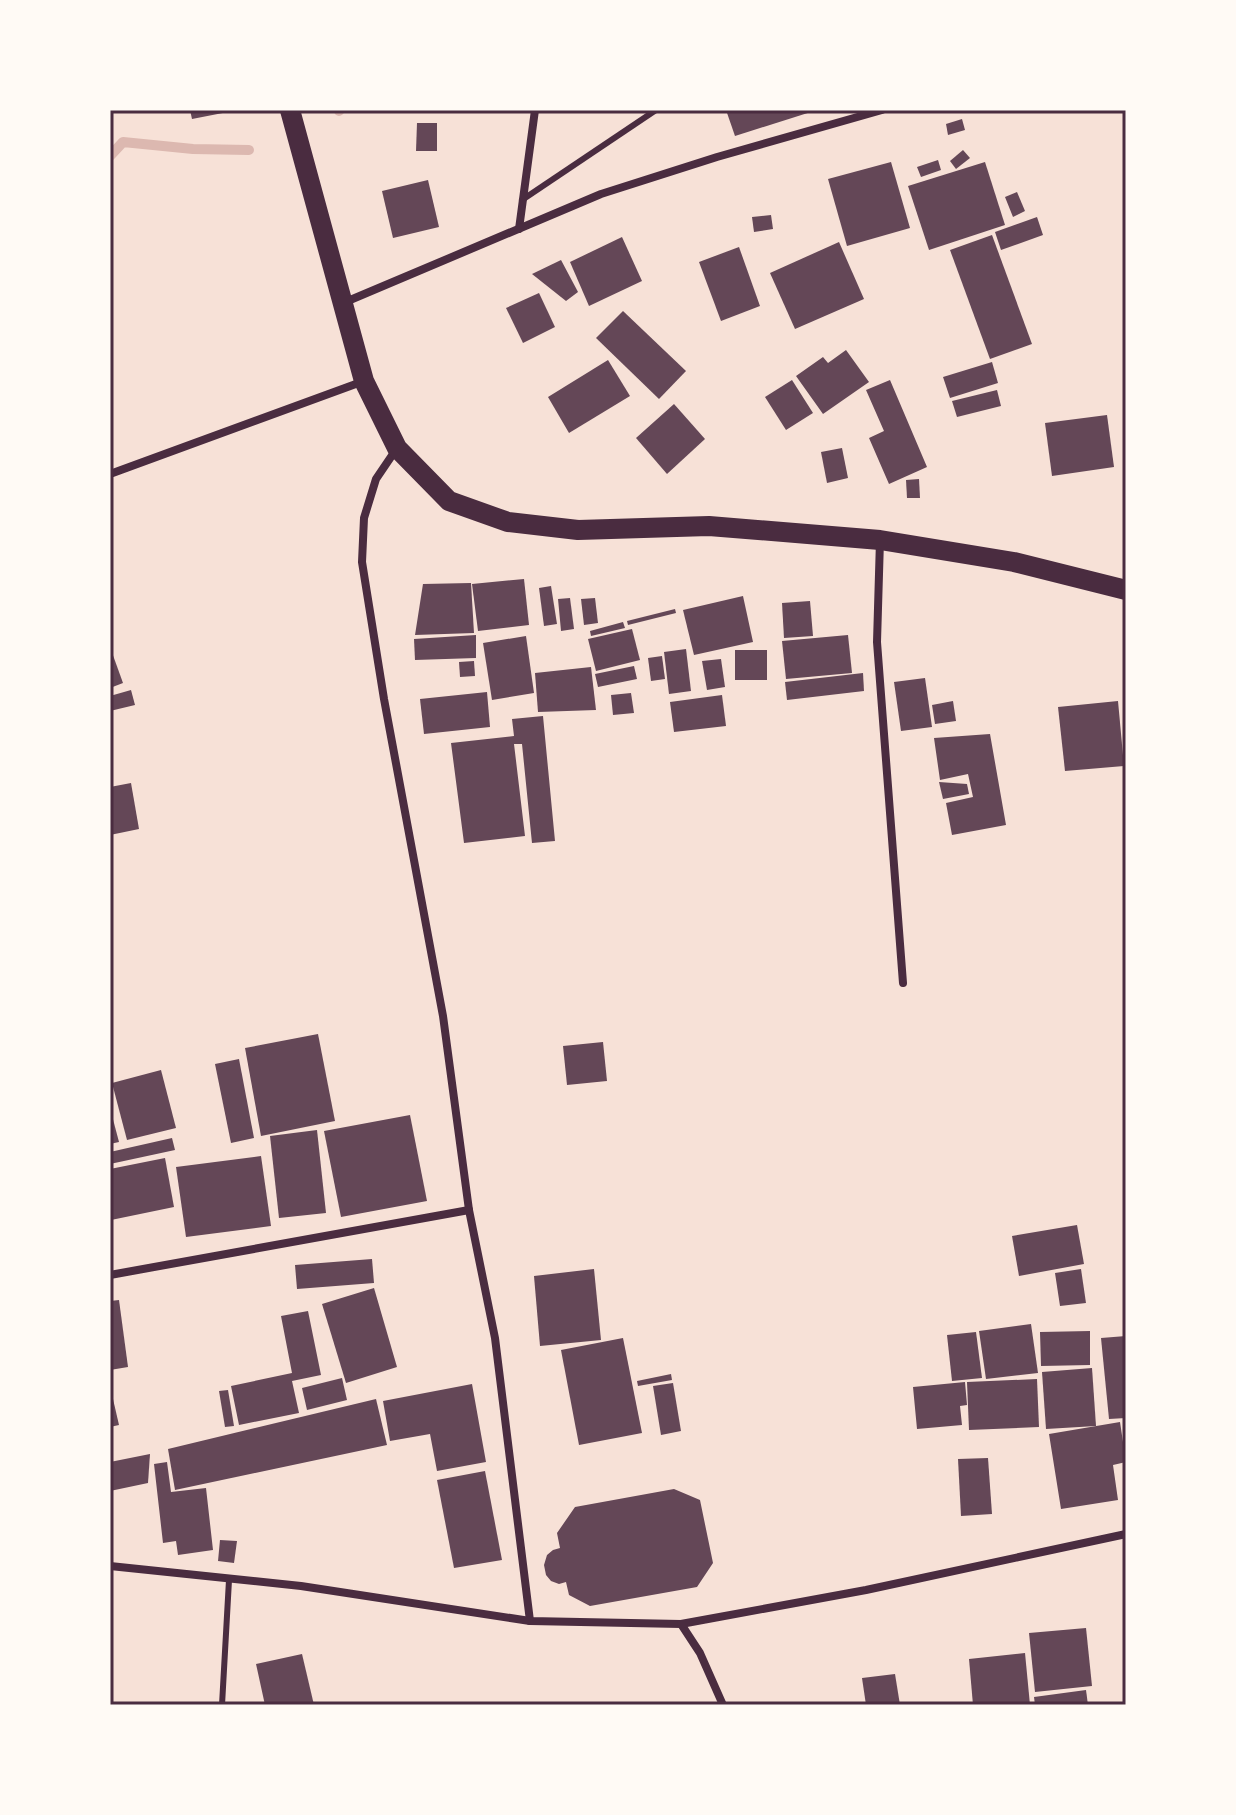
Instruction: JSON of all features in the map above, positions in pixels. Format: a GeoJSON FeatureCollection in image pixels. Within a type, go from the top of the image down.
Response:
{"type":"FeatureCollection","features":[{"type":"Feature","properties":{"kind":"main road"},"geometry":{"type":"LineString","coordinates":[[290,110],[364,381],[397,448],[449,501],[508,522],[578,530],[709,526],[880,540],[1014,562],[1126,590]]}},
{"type":"Feature","properties":{"kind":"street"},"geometry":{"type":"LineString","coordinates":[[519,229],[535,110]]}},
{"type":"Feature","properties":{"kind":"street"},"geometry":{"type":"LineString","coordinates":[[342,304],[615,189],[882,110]]}},
{"type":"Feature","properties":{"kind":"street"},"geometry":{"type":"LineString","coordinates":[[110,474],[364,381]]}},
{"type":"Feature","properties":{"kind":"street"},"geometry":{"type":"LineString","coordinates":[[397,448],[376,479],[364,518],[362,562],[384,699],[443,1016],[469,1210],[495,1338],[530,1621]]}},
{"type":"Feature","properties":{"kind":"street"},"geometry":{"type":"LineString","coordinates":[[880,540],[877,642],[903,983]]}},
{"type":"Feature","properties":{"kind":"street"},"geometry":{"type":"LineString","coordinates":[[110,1275],[469,1210]]}},
{"type":"Feature","properties":{"kind":"street"},"geometry":{"type":"LineString","coordinates":[[110,1566],[301,1586],[530,1621],[681,1624],[866,1590],[1126,1534]]}},
{"type":"Feature","properties":{"kind":"street"},"geometry":{"type":"LineString","coordinates":[[681,1624],[700,1653],[723,1705]]}},
{"type":"Feature","properties":{"kind":"lane"},"geometry":{"type":"LineString","coordinates":[[522,200],[656,110]]}},
{"type":"Feature","properties":{"kind":"lane"},"geometry":{"type":"LineString","coordinates":[[222,1705],[229,1580]]}},
{"type":"Feature","properties":{"kind":"building"},"geometry":{"type":"Polygon","coordinates":[[[190,110],[233,110],[233,111],[192,119],[190,110]]]}},
{"type":"Feature","properties":{"kind":"building"},"geometry":{"type":"Polygon","coordinates":[[[726,110],[814,110],[814,111],[735,136],[726,110]]]}},
{"type":"Feature","properties":{"kind":"building"},"geometry":{"type":"Polygon","coordinates":[[[962,119],[965,130],[948,135],[946,124],[962,119]]]}},
{"type":"Feature","properties":{"kind":"building"},"geometry":{"type":"Polygon","coordinates":[[[417,123],[437,123],[437,151],[416,151],[417,123]]]}},
{"type":"Feature","properties":{"kind":"building"},"geometry":{"type":"Polygon","coordinates":[[[963,150],[970,158],[956,169],[950,161],[963,150]]]}},
{"type":"Feature","properties":{"kind":"building"},"geometry":{"type":"Polygon","coordinates":[[[938,160],[941,170],[921,177],[917,167],[938,160]]]}},
{"type":"Feature","properties":{"kind":"building"},"geometry":{"type":"Polygon","coordinates":[[[891,162],[910,228],[847,246],[828,179],[891,162]]]}},
{"type":"Feature","properties":{"kind":"building"},"geometry":{"type":"Polygon","coordinates":[[[985,162],[1005,225],[929,250],[908,186],[985,162]]]}},
{"type":"Feature","properties":{"kind":"building"},"geometry":{"type":"Polygon","coordinates":[[[428,180],[439,227],[393,238],[382,191],[428,180]]]}},
{"type":"Feature","properties":{"kind":"building"},"geometry":{"type":"Polygon","coordinates":[[[1017,192],[1025,211],[1013,217],[1005,197],[1017,192]]]}},
{"type":"Feature","properties":{"kind":"building"},"geometry":{"type":"Polygon","coordinates":[[[771,215],[773,229],[754,232],[752,217],[771,215]]]}},
{"type":"Feature","properties":{"kind":"building"},"geometry":{"type":"Polygon","coordinates":[[[1037,217],[1043,235],[1001,250],[995,232],[1037,217]]]}},
{"type":"Feature","properties":{"kind":"building"},"geometry":{"type":"Polygon","coordinates":[[[992,235],[1032,344],[990,359],[950,250],[992,235]]]}},
{"type":"Feature","properties":{"kind":"building"},"geometry":{"type":"Polygon","coordinates":[[[622,237],[642,281],[589,306],[570,262],[622,237]]]}},
{"type":"Feature","properties":{"kind":"building"},"geometry":{"type":"Polygon","coordinates":[[[839,242],[864,299],[795,329],[770,273],[839,242]]]}},
{"type":"Feature","properties":{"kind":"building"},"geometry":{"type":"Polygon","coordinates":[[[739,247],[760,306],[721,321],[699,262],[739,247]]]}},
{"type":"Feature","properties":{"kind":"building"},"geometry":{"type":"Polygon","coordinates":[[[561,260],[578,292],[566,301],[532,274],[561,260]]]}},
{"type":"Feature","properties":{"kind":"building"},"geometry":{"type":"Polygon","coordinates":[[[539,293],[555,327],[523,343],[506,308],[539,293]]]}},
{"type":"Feature","properties":{"kind":"building"},"geometry":{"type":"Polygon","coordinates":[[[623,311],[686,371],[659,399],[596,338],[623,311]]]}},
{"type":"Feature","properties":{"kind":"building"},"geometry":{"type":"Polygon","coordinates":[[[846,350],[869,382],[823,414],[796,376],[823,357],[828,363],[846,350]]]}},
{"type":"Feature","properties":{"kind":"building"},"geometry":{"type":"Polygon","coordinates":[[[608,360],[630,396],[569,433],[548,397],[608,360]]]}},
{"type":"Feature","properties":{"kind":"building"},"geometry":{"type":"Polygon","coordinates":[[[992,362],[998,383],[950,398],[943,377],[992,362]]]}},
{"type":"Feature","properties":{"kind":"building"},"geometry":{"type":"Polygon","coordinates":[[[792,380],[813,413],[786,430],[765,397],[792,380]]]}},
{"type":"Feature","properties":{"kind":"building"},"geometry":{"type":"Polygon","coordinates":[[[890,380],[927,467],[889,484],[869,438],[884,431],[866,390],[890,380]]]}},
{"type":"Feature","properties":{"kind":"building"},"geometry":{"type":"Polygon","coordinates":[[[997,390],[1001,406],[957,417],[952,401],[997,390]]]}},
{"type":"Feature","properties":{"kind":"building"},"geometry":{"type":"Polygon","coordinates":[[[674,404],[705,439],[667,474],[636,438],[674,404]]]}},
{"type":"Feature","properties":{"kind":"building"},"geometry":{"type":"Polygon","coordinates":[[[1107,415],[1114,467],[1052,476],[1045,423],[1107,415]]]}},
{"type":"Feature","properties":{"kind":"building"},"geometry":{"type":"Polygon","coordinates":[[[842,448],[848,478],[827,483],[821,452],[842,448]]]}},
{"type":"Feature","properties":{"kind":"building"},"geometry":{"type":"Polygon","coordinates":[[[919,479],[920,498],[907,498],[906,480],[919,479]]]}},
{"type":"Feature","properties":{"kind":"building"},"geometry":{"type":"Polygon","coordinates":[[[524,579],[529,625],[478,631],[472,584],[524,579]]]}},
{"type":"Feature","properties":{"kind":"building"},"geometry":{"type":"Polygon","coordinates":[[[471,583],[474,633],[415,635],[423,584],[471,583]]]}},
{"type":"Feature","properties":{"kind":"building"},"geometry":{"type":"Polygon","coordinates":[[[551,586],[557,624],[544,626],[539,588],[551,586]]]}},
{"type":"Feature","properties":{"kind":"building"},"geometry":{"type":"Polygon","coordinates":[[[743,596],[753,642],[694,655],[683,610],[743,596]]]}},
{"type":"Feature","properties":{"kind":"building"},"geometry":{"type":"Polygon","coordinates":[[[570,598],[574,629],[561,631],[558,599],[570,598]]]}},
{"type":"Feature","properties":{"kind":"building"},"geometry":{"type":"Polygon","coordinates":[[[595,598],[598,623],[584,625],[581,599],[595,598]]]}},
{"type":"Feature","properties":{"kind":"building"},"geometry":{"type":"Polygon","coordinates":[[[810,601],[813,636],[784,638],[782,603],[810,601]]]}},
{"type":"Feature","properties":{"kind":"building"},"geometry":{"type":"Polygon","coordinates":[[[675,609],[676,613],[628,625],[627,621],[675,609]]]}},
{"type":"Feature","properties":{"kind":"building"},"geometry":{"type":"Polygon","coordinates":[[[623,622],[625,628],[591,636],[590,631],[623,622]]]}},
{"type":"Feature","properties":{"kind":"building"},"geometry":{"type":"Polygon","coordinates":[[[632,629],[640,660],[596,671],[588,639],[632,629]]]}},
{"type":"Feature","properties":{"kind":"building"},"geometry":{"type":"Polygon","coordinates":[[[476,635],[476,658],[415,660],[414,639],[476,635]]]}},
{"type":"Feature","properties":{"kind":"building"},"geometry":{"type":"Polygon","coordinates":[[[848,635],[852,673],[786,679],[782,641],[848,635]]]}},
{"type":"Feature","properties":{"kind":"building"},"geometry":{"type":"Polygon","coordinates":[[[526,636],[534,693],[492,700],[483,643],[526,636]]]}},
{"type":"Feature","properties":{"kind":"building"},"geometry":{"type":"Polygon","coordinates":[[[110,647],[123,683],[110,688],[110,647]]]}},
{"type":"Feature","properties":{"kind":"building"},"geometry":{"type":"Polygon","coordinates":[[[686,649],[691,691],[669,694],[664,652],[686,649]]]}},
{"type":"Feature","properties":{"kind":"building"},"geometry":{"type":"Polygon","coordinates":[[[735,650],[767,650],[767,680],[735,680],[735,650]]]}},
{"type":"Feature","properties":{"kind":"building"},"geometry":{"type":"Polygon","coordinates":[[[662,656],[665,679],[651,681],[648,658],[662,656]]]}},
{"type":"Feature","properties":{"kind":"building"},"geometry":{"type":"Polygon","coordinates":[[[721,659],[725,687],[707,690],[702,661],[721,659]]]}},
{"type":"Feature","properties":{"kind":"building"},"geometry":{"type":"Polygon","coordinates":[[[474,661],[475,676],[460,677],[459,662],[474,661]]]}},
{"type":"Feature","properties":{"kind":"building"},"geometry":{"type":"Polygon","coordinates":[[[634,666],[637,679],[598,687],[595,674],[634,666]]]}},
{"type":"Feature","properties":{"kind":"building"},"geometry":{"type":"Polygon","coordinates":[[[591,667],[596,710],[538,712],[535,673],[591,667]]]}},
{"type":"Feature","properties":{"kind":"building"},"geometry":{"type":"Polygon","coordinates":[[[863,673],[864,691],[787,700],[785,682],[863,673]]]}},
{"type":"Feature","properties":{"kind":"building"},"geometry":{"type":"Polygon","coordinates":[[[925,678],[932,727],[901,731],[894,682],[925,678]]]}},
{"type":"Feature","properties":{"kind":"building"},"geometry":{"type":"Polygon","coordinates":[[[131,690],[135,705],[110,711],[110,696],[131,690]]]}},
{"type":"Feature","properties":{"kind":"building"},"geometry":{"type":"Polygon","coordinates":[[[487,692],[490,727],[424,734],[420,699],[487,692]]]}},
{"type":"Feature","properties":{"kind":"building"},"geometry":{"type":"Polygon","coordinates":[[[631,693],[634,713],[613,715],[611,695],[631,693]]]}},
{"type":"Feature","properties":{"kind":"building"},"geometry":{"type":"Polygon","coordinates":[[[722,695],[726,726],[674,732],[670,702],[722,695]]]}},
{"type":"Feature","properties":{"kind":"building"},"geometry":{"type":"Polygon","coordinates":[[[953,701],[956,721],[935,724],[932,705],[953,701]]]}},
{"type":"Feature","properties":{"kind":"building"},"geometry":{"type":"Polygon","coordinates":[[[1118,701],[1124,766],[1065,771],[1058,707],[1118,701]]]}},
{"type":"Feature","properties":{"kind":"building"},"geometry":{"type":"Polygon","coordinates":[[[543,716],[555,841],[532,843],[522,744],[514,744],[525,836],[464,843],[451,743],[514,736],[512,719],[543,716]]]}},
{"type":"Feature","properties":{"kind":"building"},"geometry":{"type":"Polygon","coordinates":[[[990,734],[1006,825],[952,835],[946,803],[973,797],[968,774],[940,780],[934,738],[990,734]]]}},
{"type":"Feature","properties":{"kind":"building"},"geometry":{"type":"Polygon","coordinates":[[[939,782],[967,784],[969,794],[943,799],[939,782]]]}},
{"type":"Feature","properties":{"kind":"building"},"geometry":{"type":"Polygon","coordinates":[[[131,783],[139,829],[110,835],[110,787],[131,783]]]}},
{"type":"Feature","properties":{"kind":"building"},"geometry":{"type":"Polygon","coordinates":[[[318,1034],[335,1121],[261,1136],[245,1048],[318,1034]]]}},
{"type":"Feature","properties":{"kind":"building"},"geometry":{"type":"Polygon","coordinates":[[[603,1042],[607,1081],[567,1085],[563,1046],[603,1042]]]}},
{"type":"Feature","properties":{"kind":"building"},"geometry":{"type":"Polygon","coordinates":[[[239,1059],[254,1138],[231,1143],[215,1064],[239,1059]]]}},
{"type":"Feature","properties":{"kind":"building"},"geometry":{"type":"Polygon","coordinates":[[[161,1070],[176,1128],[127,1140],[112,1083],[161,1070]]]}},
{"type":"Feature","properties":{"kind":"building"},"geometry":{"type":"Polygon","coordinates":[[[110,1108],[119,1142],[110,1144],[110,1108]]]}},
{"type":"Feature","properties":{"kind":"building"},"geometry":{"type":"Polygon","coordinates":[[[410,1115],[427,1201],[341,1217],[324,1131],[410,1115]]]}},
{"type":"Feature","properties":{"kind":"building"},"geometry":{"type":"Polygon","coordinates":[[[317,1130],[326,1213],[279,1218],[270,1136],[317,1130]]]}},
{"type":"Feature","properties":{"kind":"building"},"geometry":{"type":"Polygon","coordinates":[[[172,1138],[175,1150],[110,1164],[110,1152],[172,1138]]]}},
{"type":"Feature","properties":{"kind":"building"},"geometry":{"type":"Polygon","coordinates":[[[261,1156],[271,1226],[186,1237],[176,1167],[261,1156]]]}},
{"type":"Feature","properties":{"kind":"building"},"geometry":{"type":"Polygon","coordinates":[[[165,1158],[174,1207],[111,1220],[110,1169],[165,1158]]]}},
{"type":"Feature","properties":{"kind":"building"},"geometry":{"type":"Polygon","coordinates":[[[1077,1225],[1084,1264],[1019,1276],[1012,1236],[1077,1225]]]}},
{"type":"Feature","properties":{"kind":"building"},"geometry":{"type":"Polygon","coordinates":[[[372,1259],[374,1283],[297,1289],[295,1265],[372,1259]]]}},
{"type":"Feature","properties":{"kind":"building"},"geometry":{"type":"Polygon","coordinates":[[[594,1269],[601,1340],[540,1346],[534,1276],[594,1269]]]}},
{"type":"Feature","properties":{"kind":"building"},"geometry":{"type":"Polygon","coordinates":[[[1081,1269],[1086,1303],[1060,1306],[1055,1273],[1081,1269]]]}},
{"type":"Feature","properties":{"kind":"building"},"geometry":{"type":"Polygon","coordinates":[[[374,1288],[397,1367],[346,1383],[322,1304],[374,1288]]]}},
{"type":"Feature","properties":{"kind":"building"},"geometry":{"type":"Polygon","coordinates":[[[119,1300],[128,1367],[110,1370],[110,1301],[119,1300]]]}},
{"type":"Feature","properties":{"kind":"building"},"geometry":{"type":"Polygon","coordinates":[[[308,1311],[321,1375],[292,1381],[299,1413],[239,1425],[231,1386],[292,1373],[281,1316],[308,1311]]]}},
{"type":"Feature","properties":{"kind":"building"},"geometry":{"type":"Polygon","coordinates":[[[1031,1324],[1038,1373],[986,1379],[979,1331],[1031,1324]]]}},
{"type":"Feature","properties":{"kind":"building"},"geometry":{"type":"Polygon","coordinates":[[[1090,1331],[1090,1365],[1041,1366],[1040,1332],[1090,1331]]]}},
{"type":"Feature","properties":{"kind":"building"},"geometry":{"type":"Polygon","coordinates":[[[976,1332],[982,1378],[952,1381],[947,1335],[976,1332]]]}},
{"type":"Feature","properties":{"kind":"building"},"geometry":{"type":"Polygon","coordinates":[[[1126,1336],[1126,1418],[1109,1419],[1101,1338],[1126,1336]]]}},
{"type":"Feature","properties":{"kind":"building"},"geometry":{"type":"Polygon","coordinates":[[[623,1338],[642,1433],[579,1445],[561,1350],[623,1338]]]}},
{"type":"Feature","properties":{"kind":"building"},"geometry":{"type":"Polygon","coordinates":[[[1092,1368],[1096,1426],[1046,1429],[1042,1372],[1092,1368]]]}},
{"type":"Feature","properties":{"kind":"building"},"geometry":{"type":"Polygon","coordinates":[[[671,1374],[672,1380],[638,1386],[637,1381],[671,1374]]]}},
{"type":"Feature","properties":{"kind":"building"},"geometry":{"type":"Polygon","coordinates":[[[342,1378],[347,1400],[307,1410],[302,1388],[342,1378]]]}},
{"type":"Feature","properties":{"kind":"building"},"geometry":{"type":"Polygon","coordinates":[[[1037,1379],[1039,1427],[969,1430],[967,1382],[1037,1379]]]}},
{"type":"Feature","properties":{"kind":"building"},"geometry":{"type":"Polygon","coordinates":[[[965,1382],[967,1405],[960,1406],[962,1425],[917,1429],[913,1387],[965,1382]]]}},
{"type":"Feature","properties":{"kind":"building"},"geometry":{"type":"Polygon","coordinates":[[[673,1383],[681,1431],[661,1435],[653,1386],[673,1383]]]}},
{"type":"Feature","properties":{"kind":"building"},"geometry":{"type":"Polygon","coordinates":[[[472,1384],[486,1462],[437,1471],[430,1434],[390,1441],[383,1401],[472,1384]]]}},
{"type":"Feature","properties":{"kind":"building"},"geometry":{"type":"Polygon","coordinates":[[[110,1386],[119,1425],[110,1427],[110,1386]]]}},
{"type":"Feature","properties":{"kind":"building"},"geometry":{"type":"Polygon","coordinates":[[[228,1390],[234,1426],[225,1427],[219,1391],[228,1390]]]}},
{"type":"Feature","properties":{"kind":"building"},"geometry":{"type":"Polygon","coordinates":[[[376,1399],[387,1445],[175,1490],[168,1449],[376,1399]]]}},
{"type":"Feature","properties":{"kind":"building"},"geometry":{"type":"Polygon","coordinates":[[[1120,1422],[1126,1462],[1113,1465],[1118,1500],[1061,1509],[1049,1434],[1120,1422]]]}},
{"type":"Feature","properties":{"kind":"building"},"geometry":{"type":"Polygon","coordinates":[[[150,1454],[148,1483],[110,1491],[110,1462],[150,1454]]]}},
{"type":"Feature","properties":{"kind":"building"},"geometry":{"type":"Polygon","coordinates":[[[988,1458],[992,1514],[961,1516],[958,1459],[988,1458]]]}},
{"type":"Feature","properties":{"kind":"building"},"geometry":{"type":"Polygon","coordinates":[[[167,1462],[171,1492],[206,1488],[213,1550],[178,1555],[176,1541],[163,1543],[154,1464],[167,1462]]]}},
{"type":"Feature","properties":{"kind":"building"},"geometry":{"type":"Polygon","coordinates":[[[485,1471],[502,1560],[454,1568],[437,1480],[485,1471]]]}},
{"type":"Feature","properties":{"kind":"building"},"geometry":{"type":"Polygon","coordinates":[[[674,1489],[700,1500],[713,1563],[697,1587],[590,1606],[569,1595],[566,1582],[559,1584],[546,1575],[544,1565],[547,1555],[560,1548],[557,1533],[575,1507],[674,1489]]]}},
{"type":"Feature","properties":{"kind":"building"},"geometry":{"type":"Polygon","coordinates":[[[220,1540],[237,1541],[234,1563],[218,1561],[220,1540]]]}},
{"type":"Feature","properties":{"kind":"building"},"geometry":{"type":"Polygon","coordinates":[[[1086,1628],[1092,1686],[1035,1692],[1029,1633],[1086,1628]]]}},
{"type":"Feature","properties":{"kind":"building"},"geometry":{"type":"Polygon","coordinates":[[[1025,1653],[1030,1705],[973,1705],[969,1659],[1025,1653]]]}},
{"type":"Feature","properties":{"kind":"building"},"geometry":{"type":"Polygon","coordinates":[[[302,1654],[314,1705],[265,1705],[256,1664],[302,1654]]]}},
{"type":"Feature","properties":{"kind":"building"},"geometry":{"type":"Polygon","coordinates":[[[895,1674],[900,1705],[866,1705],[862,1678],[895,1674]]]}},
{"type":"Feature","properties":{"kind":"building"},"geometry":{"type":"Polygon","coordinates":[[[1086,1690],[1088,1705],[1035,1705],[1034,1697],[1086,1690]]]}},
{"type":"Feature","properties":{"kind":"waterway"},"geometry":{"type":"LineString","coordinates":[[110,156],[123,142],[193,149],[249,150]]}}]}
